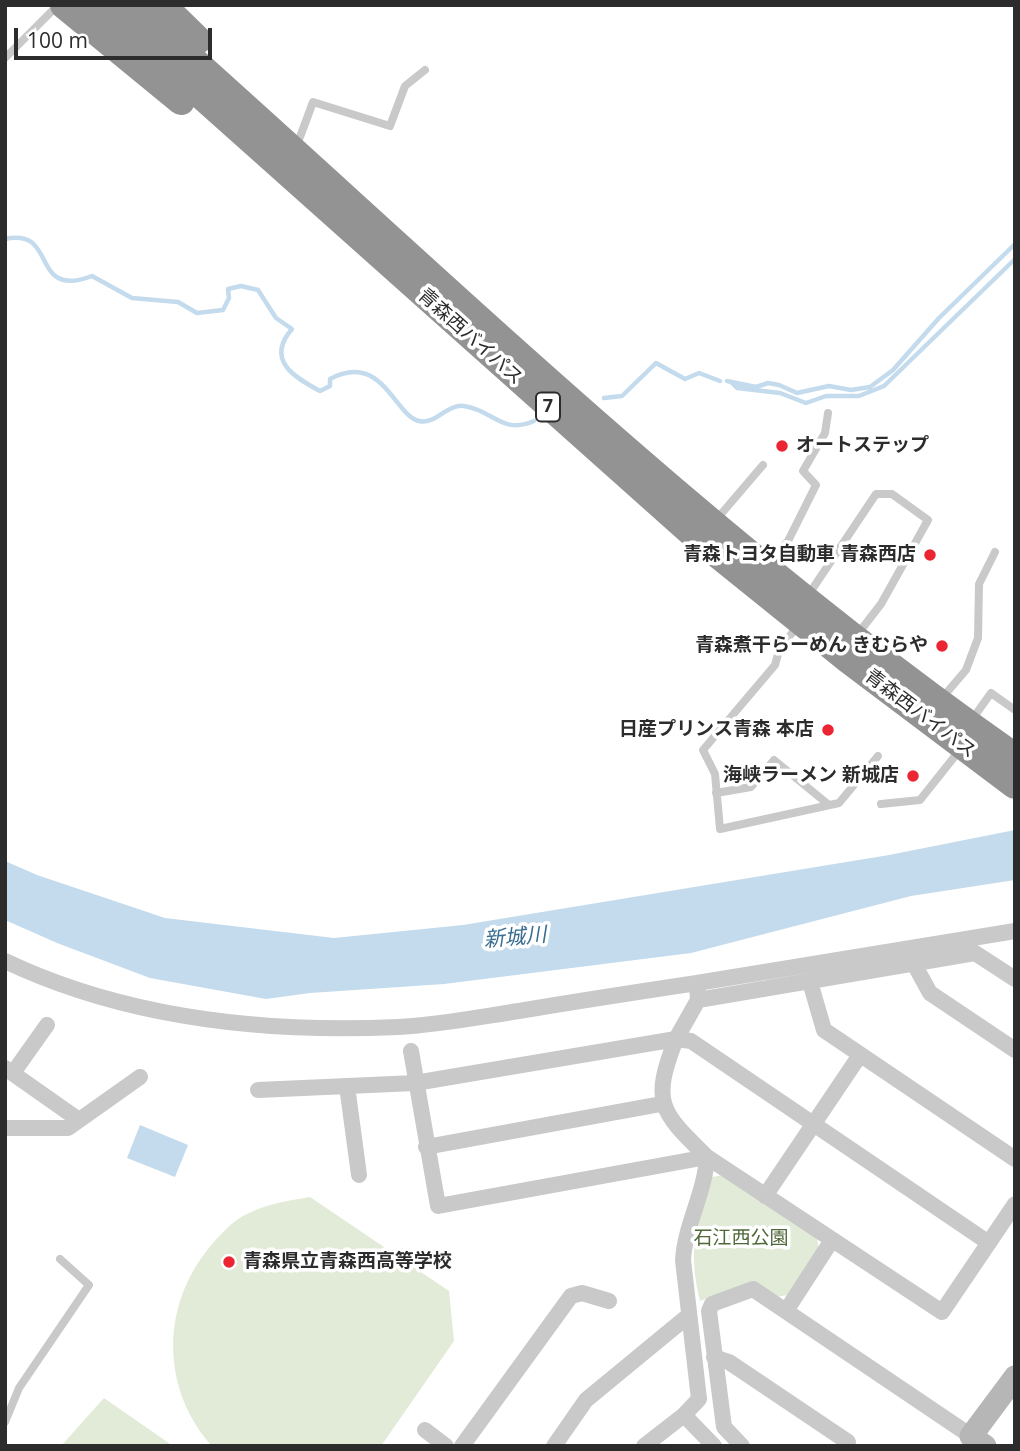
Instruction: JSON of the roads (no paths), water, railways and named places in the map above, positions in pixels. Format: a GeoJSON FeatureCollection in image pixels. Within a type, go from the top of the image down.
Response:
{"type":"FeatureCollection","features":[{"type":"Feature","properties":{"kind":"highway"},"geometry":{"type":"LineString","coordinates":[[64,5],[304,202],[411,284]]}},
{"type":"Feature","properties":{"kind":"highway","name":"青森西バイパス"},"geometry":{"type":"LineString","coordinates":[[100,5],[700,540],[804,611],[966,736],[1015,758]]}},
{"type":"Feature","properties":{"kind":"highway","name":"青森西バイパス"},"geometry":{"type":"LineString","coordinates":[[131,5],[712,524],[765,567],[804,611],[854,639],[938,703],[966,736],[1015,785]]}},
{"type":"Feature","properties":{"kind":"highway"},"geometry":{"type":"LineString","coordinates":[[162,5],[358,191],[463,303]]}},
{"type":"Feature","properties":{"kind":"street"},"geometry":{"type":"LineString","coordinates":[[5,961],[65,985],[129,1004],[212,1021],[287,1027],[400,1027],[697,983],[1015,931]]}},
{"type":"Feature","properties":{"kind":"street"},"geometry":{"type":"LineString","coordinates":[[698,1000],[975,953],[1015,979]]}},
{"type":"Feature","properties":{"kind":"street"},"geometry":{"type":"LineString","coordinates":[[913,962],[930,993],[1015,1050]]}},
{"type":"Feature","properties":{"kind":"street"},"geometry":{"type":"LineString","coordinates":[[810,982],[824,1030],[1015,1159]]}},
{"type":"Feature","properties":{"kind":"street"},"geometry":{"type":"LineString","coordinates":[[697,983],[698,1000],[676,1039],[663,1071],[661,1104],[674,1125],[707,1157],[942,1312],[1015,1204]]}},
{"type":"Feature","properties":{"kind":"street"},"geometry":{"type":"LineString","coordinates":[[47,1024],[9,1071],[79,1120]]}},
{"type":"Feature","properties":{"kind":"street"},"geometry":{"type":"LineString","coordinates":[[258,1090],[415,1083],[676,1039],[691,1041],[989,1243]]}},
{"type":"Feature","properties":{"kind":"street"},"geometry":{"type":"LineString","coordinates":[[411,1051],[438,1206],[707,1157]]}},
{"type":"Feature","properties":{"kind":"street"},"geometry":{"type":"LineString","coordinates":[[765,1196],[860,1055]]}},
{"type":"Feature","properties":{"kind":"street"},"geometry":{"type":"LineString","coordinates":[[5,1128],[68,1128],[140,1077]]}},
{"type":"Feature","properties":{"kind":"street"},"geometry":{"type":"LineString","coordinates":[[347,1086],[359,1175]]}},
{"type":"Feature","properties":{"kind":"street"},"geometry":{"type":"LineString","coordinates":[[426,1147],[661,1104]]}},
{"type":"Feature","properties":{"kind":"street"},"geometry":{"type":"LineString","coordinates":[[644,1446],[684,1415],[699,1399],[688,1316],[684,1246],[706,1174],[707,1157]]}},
{"type":"Feature","properties":{"kind":"street"},"geometry":{"type":"LineString","coordinates":[[786,1311],[832,1240]]}},
{"type":"Feature","properties":{"kind":"street"},"geometry":{"type":"LineString","coordinates":[[742,1446],[724,1427],[709,1311],[712,1304],[753,1289],[970,1443],[1015,1377]]}},
{"type":"Feature","properties":{"kind":"street"},"geometry":{"type":"LineString","coordinates":[[462,1446],[571,1296],[582,1293],[609,1301]]}},
{"type":"Feature","properties":{"kind":"street"},"geometry":{"type":"LineString","coordinates":[[554,1446],[586,1400],[688,1316]]}},
{"type":"Feature","properties":{"kind":"street"},"geometry":{"type":"LineString","coordinates":[[714,1357],[729,1362],[848,1442],[845,1446]]}},
{"type":"Feature","properties":{"kind":"street"},"geometry":{"type":"LineString","coordinates":[[684,1415],[714,1446]]}},
{"type":"Feature","properties":{"kind":"lane"},"geometry":{"type":"LineString","coordinates":[[5,58],[58,5]]}},
{"type":"Feature","properties":{"kind":"lane"},"geometry":{"type":"LineString","coordinates":[[300,137],[313,102],[390,127],[405,86],[425,70]]}},
{"type":"Feature","properties":{"kind":"lane"},"geometry":{"type":"LineString","coordinates":[[765,567],[788,541],[816,485],[803,471],[825,433],[828,413]]}},
{"type":"Feature","properties":{"kind":"lane"},"geometry":{"type":"LineString","coordinates":[[712,524],[763,465]]}},
{"type":"Feature","properties":{"kind":"lane"},"geometry":{"type":"LineString","coordinates":[[854,639],[881,604],[928,520],[892,494],[876,494],[780,647],[775,665],[703,750],[715,774],[720,829],[839,803],[878,757]]}},
{"type":"Feature","properties":{"kind":"lane"},"geometry":{"type":"LineString","coordinates":[[938,703],[965,670],[978,638],[979,584],[995,552]]}},
{"type":"Feature","properties":{"kind":"lane"},"geometry":{"type":"LineString","coordinates":[[881,804],[920,800],[966,736],[991,693],[1013,705]]}},
{"type":"Feature","properties":{"kind":"lane"},"geometry":{"type":"LineString","coordinates":[[716,793],[751,787],[774,760],[829,805]]}},
{"type":"Feature","properties":{"kind":"lane"},"geometry":{"type":"LineString","coordinates":[[5,1422],[19,1388],[89,1285],[60,1259]]}},
{"type":"Feature","properties":{"kind":"water","name":"新城川"},"geometry":{"type":"Polygon","coordinates":[[[1015,830],[1015,880],[911,896],[691,953],[444,984],[310,993],[266,999],[150,978],[5,920],[5,861],[37,875],[165,918],[334,938],[463,925],[889,855],[1015,830]]]}},
{"type":"Feature","properties":{"kind":"water"},"geometry":{"type":"Polygon","coordinates":[[[140,1125],[188,1145],[175,1177],[127,1158],[140,1125]]]}},
{"type":"Feature","properties":{"kind":"waterway"},"geometry":{"type":"LineString","coordinates":[[5,239],[22,238],[33,243],[51,272],[59,279],[72,281],[92,276],[132,298],[178,302],[197,313],[223,310],[229,298],[228,289],[241,286],[258,290],[276,318],[292,329],[281,350],[286,366],[301,380],[320,391],[330,386],[330,379],[348,373],[362,373],[385,387],[402,408],[419,421],[431,420],[458,406],[474,408],[514,425],[534,421]]}},
{"type":"Feature","properties":{"kind":"waterway"},"geometry":{"type":"LineString","coordinates":[[727,381],[756,387],[768,383],[797,393],[829,386],[851,390],[870,387],[893,370],[939,318],[1015,244]]}},
{"type":"Feature","properties":{"kind":"waterway"},"geometry":{"type":"LineString","coordinates":[[731,382],[737,388],[780,393],[806,403],[826,396],[859,396],[884,386],[1015,259]]}},
{"type":"Feature","properties":{"kind":"waterway"},"geometry":{"type":"LineString","coordinates":[[604,398],[622,396],[656,363],[685,379],[699,373],[720,381]]}},
{"type":"Feature","properties":{"kind":"place","name":"オートステップ"},"geometry":{"type":"Point","coordinates":[782,446]}},
{"type":"Feature","properties":{"kind":"place","name":"青森トヨタ自動車 青森西店"},"geometry":{"type":"Point","coordinates":[930,555]}},
{"type":"Feature","properties":{"kind":"place","name":"青森煮干らーめん きむらや"},"geometry":{"type":"Point","coordinates":[942,646]}},
{"type":"Feature","properties":{"kind":"place","name":"日産プリンス青森 本店"},"geometry":{"type":"Point","coordinates":[828,730]}},
{"type":"Feature","properties":{"kind":"place","name":"海峡ラーメン 新城店"},"geometry":{"type":"Point","coordinates":[913,776]}},
{"type":"Feature","properties":{"kind":"place","name":"青森県立青森西高等学校"},"geometry":{"type":"Point","coordinates":[229,1262]}},
{"type":"Feature","properties":{"kind":"park label","name":"石江西公園"},"geometry":{"type":"Point","coordinates":[741,1239]}}]}
